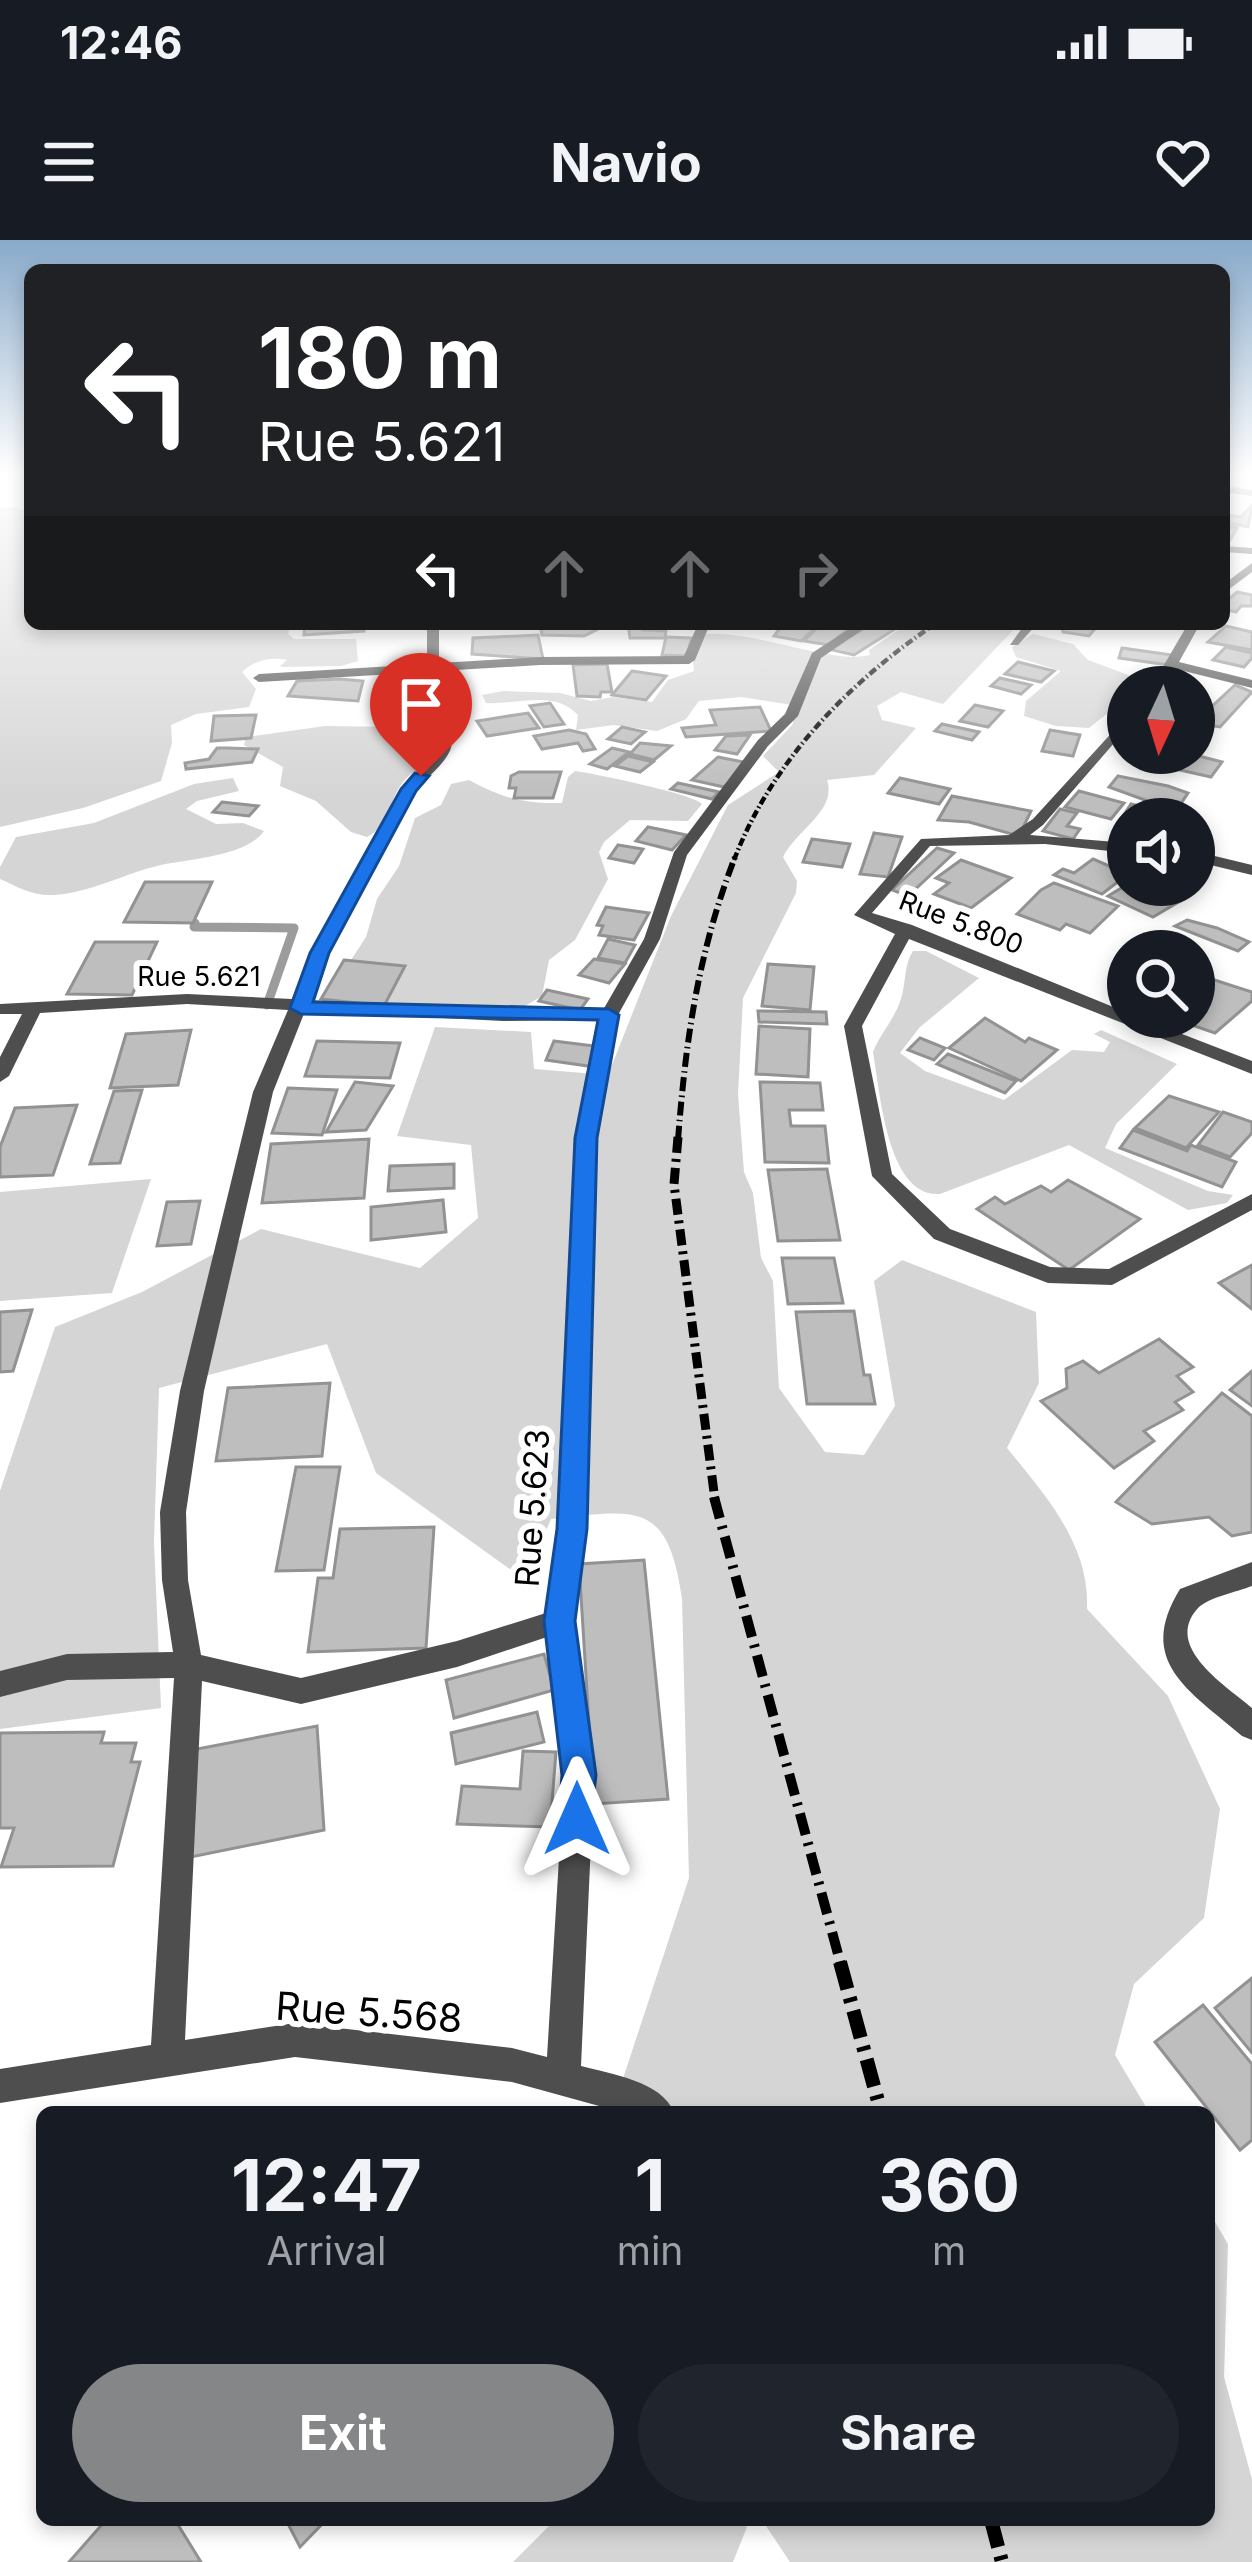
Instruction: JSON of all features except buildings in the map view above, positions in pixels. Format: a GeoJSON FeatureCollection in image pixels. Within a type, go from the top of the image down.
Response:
{"type":"FeatureCollection","features":[{"type":"Feature","properties":{"kind":"street"},"geometry":{"type":"LineString","coordinates":[[167,2058],[189,1665],[175,1580],[173,1512],[193,1390],[258,1109],[320,953],[358,879],[409,789],[446,749],[434,703],[433,630]]}},
{"type":"Feature","properties":{"kind":"street"},"geometry":{"type":"LineString","coordinates":[[259,678],[689,659],[701,630]]}},
{"type":"Feature","properties":{"kind":"street"},"geometry":{"type":"LineString","coordinates":[[609,1015],[652,939],[679,856],[705,816],[790,716],[817,656],[856,630]]}},
{"type":"Feature","properties":{"kind":"street"},"geometry":{"type":"LineString","coordinates":[[1014,641],[1025,630]]}},
{"type":"Feature","properties":{"kind":"street"},"geometry":{"type":"LineString","coordinates":[[1191,630],[1176,664],[1252,685]]}},
{"type":"Feature","properties":{"kind":"street"},"geometry":{"type":"LineString","coordinates":[[1014,839],[1038,822],[1107,743]]}},
{"type":"Feature","properties":{"kind":"street","name":"Rue 5.800"},"geometry":{"type":"LineString","coordinates":[[1107,846],[1014,839],[926,842],[862,916],[906,929],[1252,1068]]}},
{"type":"Feature","properties":{"kind":"street"},"geometry":{"type":"LineString","coordinates":[[1215,861],[1252,870]]}},
{"type":"Feature","properties":{"kind":"street"},"geometry":{"type":"LineString","coordinates":[[906,929],[853,1026],[882,1176],[942,1234],[1048,1274],[1112,1277],[1252,1201]]}},
{"type":"Feature","properties":{"kind":"street","name":"Rue 5.621"},"geometry":{"type":"LineString","coordinates":[[0,1009],[187,999],[301,1008],[609,1015]]}},
{"type":"Feature","properties":{"kind":"street"},"geometry":{"type":"LineString","coordinates":[[0,1076],[34,1008]]}},
{"type":"Feature","properties":{"kind":"street","name":"Rue 5.623"},"geometry":{"type":"LineString","coordinates":[[562,2079],[579,1775],[559,1621],[572,1529],[586,1138],[609,1015]]}},
{"type":"Feature","properties":{"kind":"street"},"geometry":{"type":"LineString","coordinates":[[1252,1574],[1190,1597],[1178,1617],[1175,1639],[1184,1668],[1252,1726]]}},
{"type":"Feature","properties":{"kind":"street"},"geometry":{"type":"LineString","coordinates":[[0,1684],[67,1666],[189,1665],[301,1691],[457,1654],[559,1621]]}},
{"type":"Feature","properties":{"kind":"street","name":"Rue 5.568"},"geometry":{"type":"LineString","coordinates":[[0,2086],[295,2040],[512,2065],[627,2096],[645,2106]]}},
{"type":"Feature","properties":{"kind":"shaded area"},"geometry":{"type":"Polygon","coordinates":[[[0,580],[24,580],[24,630],[289,630],[294,639],[356,639],[358,661],[341,666],[283,667],[287,660],[275,659],[257,662],[242,672],[256,689],[249,707],[196,714],[171,725],[172,743],[161,781],[83,808],[0,827],[0,580]]]}},
{"type":"Feature","properties":{"kind":"shaded area"},"geometry":{"type":"Polygon","coordinates":[[[898,630],[1013,630],[943,704],[901,692],[877,706],[882,720],[916,728],[874,775],[827,780],[829,791],[821,811],[783,857],[797,881],[796,893],[743,998],[738,1094],[744,1172],[753,1193],[761,1258],[773,1281],[779,1388],[825,1452],[864,1455],[895,1406],[874,1281],[902,1260],[1036,1312],[1039,1383],[1007,1448],[1050,1503],[1073,1543],[1086,1586],[1087,1609],[1168,1696],[1220,1809],[1204,1918],[1134,1984],[1115,2055],[1145,2106],[614,2106],[689,1878],[682,1599],[668,1543],[644,1518],[627,1514],[551,1519],[525,1580],[376,1473],[327,1344],[159,1388],[154,1542],[161,1708],[0,1729],[0,1491],[55,1327],[142,1292],[261,1229],[420,1268],[478,1218],[471,1145],[397,1136],[435,1027],[531,1032],[534,1069],[608,1075],[671,916],[728,805],[779,772],[763,756],[793,724],[792,705],[741,697],[699,701],[686,719],[657,731],[614,725],[576,730],[578,715],[558,702],[486,703],[482,695],[560,693],[591,701],[613,697],[652,702],[668,680],[694,671],[693,659],[706,634],[854,657],[870,655],[869,650],[898,630]]]}},
{"type":"Feature","properties":{"kind":"shaded area"},"geometry":{"type":"Polygon","coordinates":[[[1033,634],[1073,644],[1088,660],[1107,667],[1107,714],[1089,728],[1056,726],[1024,716],[1026,701],[1061,671],[1016,657],[1012,647],[1033,634]]]}},
{"type":"Feature","properties":{"kind":"shaded area"},"geometry":{"type":"Polygon","coordinates":[[[325,726],[397,727],[440,740],[429,759],[403,782],[385,820],[367,837],[351,832],[316,801],[280,786],[283,767],[244,745],[246,737],[325,726]]]}},
{"type":"Feature","properties":{"kind":"shaded area"},"geometry":{"type":"Polygon","coordinates":[[[575,771],[664,790],[702,804],[688,821],[630,820],[604,842],[599,852],[608,879],[575,940],[549,960],[542,996],[525,1006],[505,1008],[342,1004],[327,997],[366,937],[377,899],[399,866],[415,818],[441,805],[451,784],[469,780],[514,799],[562,803],[568,777],[575,771]]]}},
{"type":"Feature","properties":{"kind":"shaded area"},"geometry":{"type":"Polygon","coordinates":[[[233,778],[239,791],[197,801],[186,809],[216,824],[243,823],[264,831],[245,846],[53,895],[0,879],[0,867],[16,837],[94,823],[194,784],[233,778]]]}},
{"type":"Feature","properties":{"kind":"shaded area"},"geometry":{"type":"Polygon","coordinates":[[[913,951],[926,951],[979,978],[919,1028],[900,1053],[925,1071],[1004,1100],[1072,1050],[1104,1052],[1110,1042],[1094,1034],[1101,1030],[1107,1038],[1119,1038],[1177,1064],[1116,1124],[1105,1148],[1208,1191],[1233,1195],[1227,1203],[1188,1210],[1069,1145],[940,1194],[922,1191],[908,1179],[889,1139],[873,1052],[898,1007],[913,951]]]}},
{"type":"Feature","properties":{"kind":"shaded area"},"geometry":{"type":"Polygon","coordinates":[[[151,1179],[112,1293],[0,1301],[0,1192],[151,1179]]]}},
{"type":"Feature","properties":{"kind":"shaded area"},"geometry":{"type":"Polygon","coordinates":[[[1215,2222],[1228,2244],[1224,2377],[1252,2479],[1252,2562],[790,2562],[766,2526],[1215,2526],[1215,2222]]]}},
{"type":"Feature","properties":{"kind":"shaded area"},"geometry":{"type":"Polygon","coordinates":[[[549,2526],[747,2527],[733,2562],[513,2562],[549,2526]]]}},
{"type":"Feature","properties":{"kind":"waterway"},"geometry":{"type":"LineString","coordinates":[[195,923],[194,927],[294,928],[267,1005]]}},
{"type":"Feature","properties":{"kind":"railway"},"geometry":{"type":"LineString","coordinates":[[734,860],[769,790],[816,727],[873,671],[927,630]]}},
{"type":"Feature","properties":{"kind":"railway"},"geometry":{"type":"LineString","coordinates":[[678,1140],[696,996],[734,860]]}},
{"type":"Feature","properties":{"kind":"railway"},"geometry":{"type":"LineString","coordinates":[[678,1137],[674,1184],[715,1500]]}},
{"type":"Feature","properties":{"kind":"railway"},"geometry":{"type":"LineString","coordinates":[[714,1497],[841,1965]]}},
{"type":"Feature","properties":{"kind":"railway"},"geometry":{"type":"LineString","coordinates":[[840,1962],[879,2106]]}},
{"type":"Feature","properties":{"kind":"railway"},"geometry":{"type":"LineString","coordinates":[[993,2526],[1002,2562]]}},
{"type":"Feature","properties":{"kind":"route"},"geometry":{"type":"LineString","coordinates":[[421,776],[358,879],[320,953],[301,1008],[609,1015],[586,1138],[572,1529],[559,1621],[579,1775],[577,1819]]}}]}
